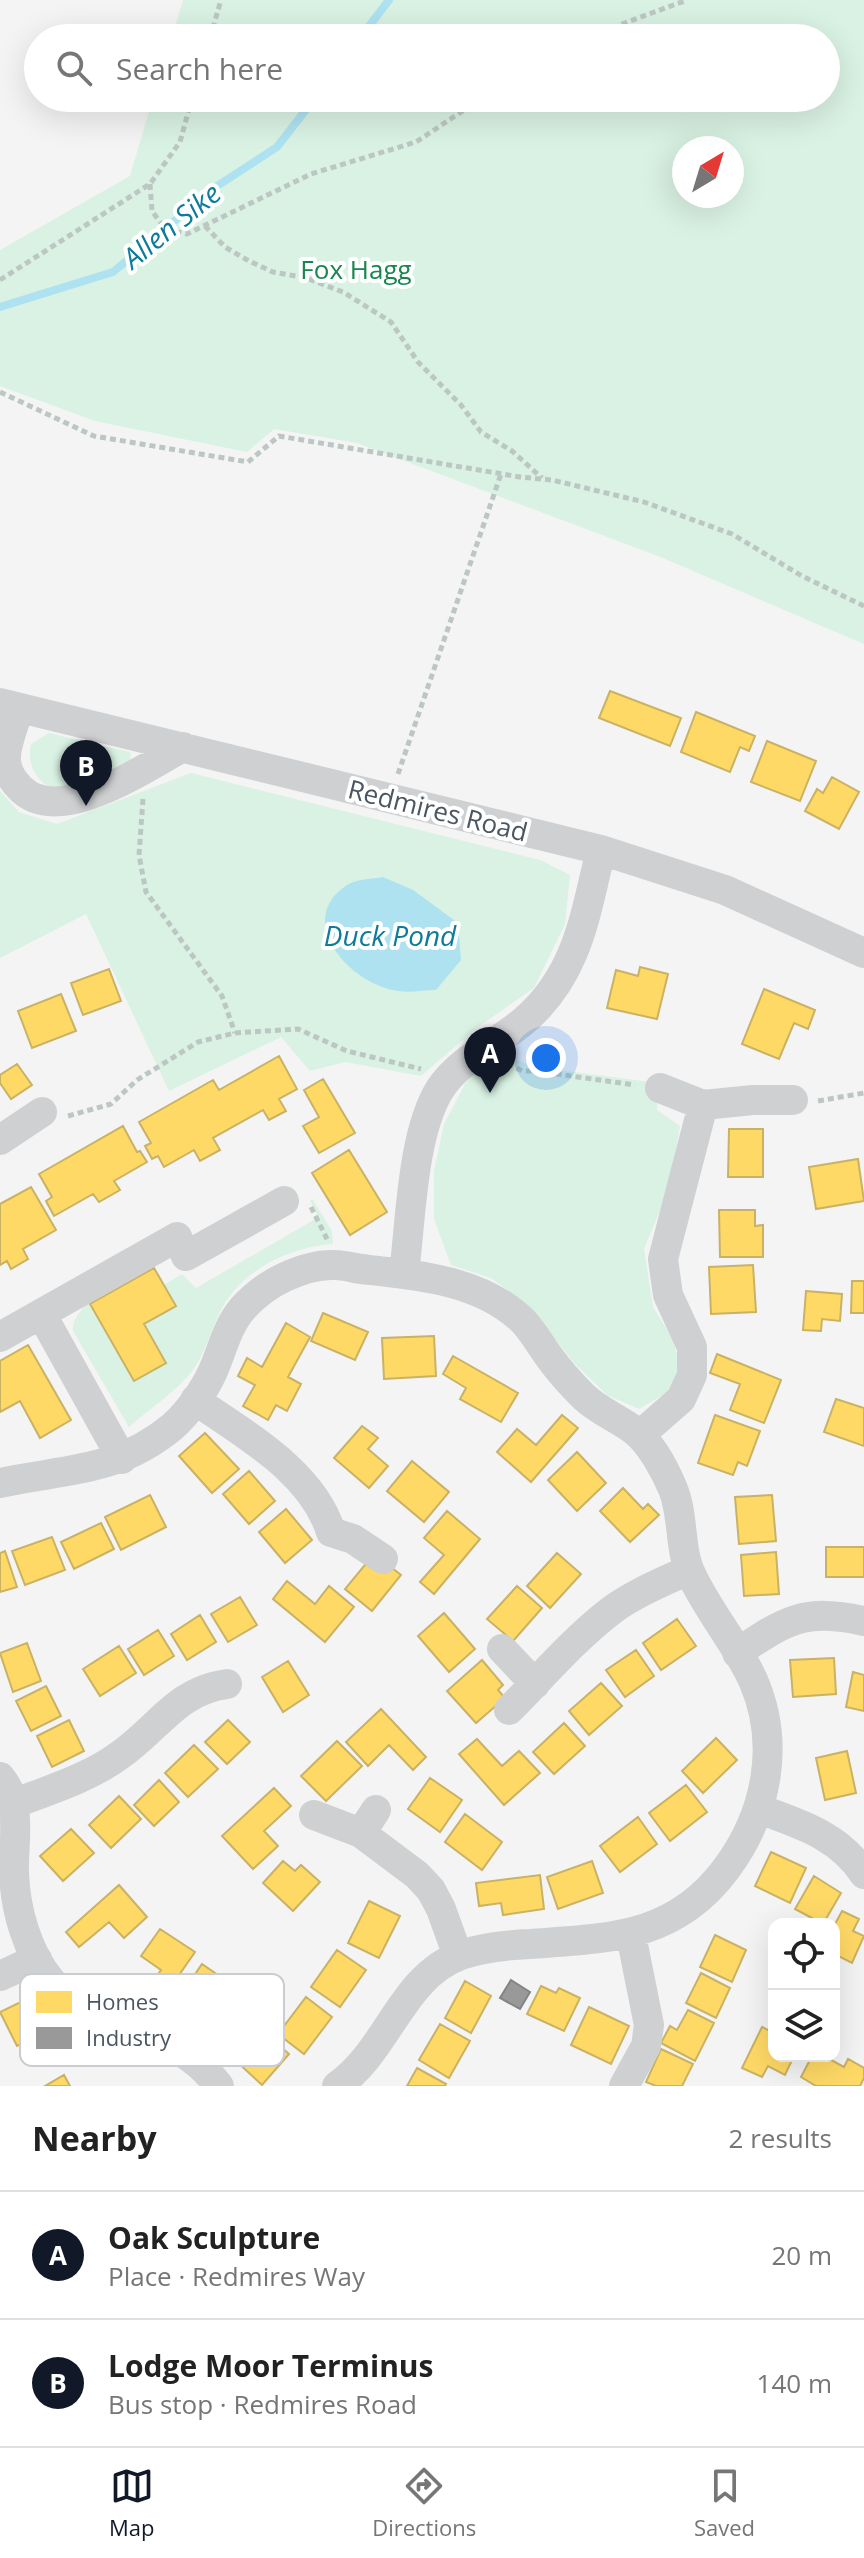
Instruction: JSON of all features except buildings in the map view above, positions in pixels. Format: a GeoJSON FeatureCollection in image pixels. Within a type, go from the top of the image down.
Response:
{"type":"FeatureCollection","features":[{"type":"Feature","properties":{"kind":"street","name":"Redmires Road"},"geometry":{"type":"LineString","coordinates":[[9,705],[171,754],[390,798],[601,850],[725,890],[864,953]]}},
{"type":"Feature","properties":{"kind":"street"},"geometry":{"type":"LineString","coordinates":[[9,705],[5,758],[11,779],[28,797],[51,803],[75,801],[171,754]]}},
{"type":"Feature","properties":{"kind":"street"},"geometry":{"type":"LineString","coordinates":[[404,1273],[420,1136],[428,1112],[442,1086],[487,1046],[525,1021],[551,994],[570,964],[601,850]]}},
{"type":"Feature","properties":{"kind":"street"},"geometry":{"type":"LineString","coordinates":[[660,1088],[703,1105],[793,1100]]}},
{"type":"Feature","properties":{"kind":"street"},"geometry":{"type":"LineString","coordinates":[[640,1435],[681,1399],[692,1375],[692,1347],[668,1295],[663,1259],[703,1105]]}},
{"type":"Feature","properties":{"kind":"street"},"geometry":{"type":"LineString","coordinates":[[0,1140],[42,1112]]}},
{"type":"Feature","properties":{"kind":"street"},"geometry":{"type":"LineString","coordinates":[[0,1337],[177,1237],[186,1256],[284,1201]]}},
{"type":"Feature","properties":{"kind":"street"},"geometry":{"type":"LineString","coordinates":[[0,1483],[40,1474],[83,1470],[122,1459],[148,1445],[175,1424],[195,1400],[212,1375],[241,1309],[274,1283],[301,1269],[333,1264],[404,1273],[457,1284],[505,1307],[525,1323],[549,1357],[589,1401],[640,1435],[674,1490],[688,1570],[753,1681],[767,1724],[767,1778],[759,1809],[744,1841],[725,1871],[702,1896],[673,1917],[631,1935],[490,1947],[458,1956],[433,1970],[417,1986],[371,2054],[337,2086]]}},
{"type":"Feature","properties":{"kind":"street"},"geometry":{"type":"LineString","coordinates":[[42,1315],[122,1459]]}},
{"type":"Feature","properties":{"kind":"street"},"geometry":{"type":"LineString","coordinates":[[195,1400],[263,1448],[297,1477],[327,1518],[331,1532],[353,1539],[383,1559]]}},
{"type":"Feature","properties":{"kind":"street"},"geometry":{"type":"LineString","coordinates":[[509,1710],[613,1609],[688,1570]]}},
{"type":"Feature","properties":{"kind":"street"},"geometry":{"type":"LineString","coordinates":[[737,1653],[778,1626],[810,1615],[838,1615],[864,1621]]}},
{"type":"Feature","properties":{"kind":"street"},"geometry":{"type":"LineString","coordinates":[[502,1649],[535,1684]]}},
{"type":"Feature","properties":{"kind":"street"},"geometry":{"type":"LineString","coordinates":[[13,1804],[93,1772],[121,1755],[158,1719],[187,1697],[206,1687],[227,1684]]}},
{"type":"Feature","properties":{"kind":"street"},"geometry":{"type":"LineString","coordinates":[[0,1777],[13,1804],[17,1840],[14,1871],[23,1929],[46,1974]]}},
{"type":"Feature","properties":{"kind":"street"},"geometry":{"type":"LineString","coordinates":[[759,1809],[820,1832],[839,1845],[864,1874]]}},
{"type":"Feature","properties":{"kind":"street"},"geometry":{"type":"LineString","coordinates":[[314,1815],[369,1821],[431,1890],[458,1956]]}},
{"type":"Feature","properties":{"kind":"street"},"geometry":{"type":"LineString","coordinates":[[624,2086],[646,2046],[649,2025],[631,1935]]}},
{"type":"Feature","properties":{"kind":"street"},"geometry":{"type":"LineString","coordinates":[[0,1976],[37,1959]]}},
{"type":"Feature","properties":{"kind":"street"},"geometry":{"type":"LineString","coordinates":[[202,2066],[219,2086]]}},
{"type":"Feature","properties":{"kind":"path"},"geometry":{"type":"LineString","coordinates":[[214,24],[221,0]]}},
{"type":"Feature","properties":{"kind":"path"},"geometry":{"type":"LineString","coordinates":[[622,24],[687,0]]}},
{"type":"Feature","properties":{"kind":"path"},"geometry":{"type":"LineString","coordinates":[[0,280],[150,184],[180,142],[188,112]]}},
{"type":"Feature","properties":{"kind":"path"},"geometry":{"type":"LineString","coordinates":[[150,184],[152,211],[165,229],[187,234],[311,174],[416,142],[461,112]]}},
{"type":"Feature","properties":{"kind":"path"},"geometry":{"type":"LineString","coordinates":[[205,226],[225,247],[249,261],[273,272],[306,278],[343,292],[391,322],[418,362],[461,405],[481,432],[512,451],[543,479]]}},
{"type":"Feature","properties":{"kind":"path"},"geometry":{"type":"LineString","coordinates":[[0,392],[94,436],[248,462],[279,436],[543,479],[644,502],[732,534],[802,576],[864,606]]}},
{"type":"Feature","properties":{"kind":"path"},"geometry":{"type":"LineString","coordinates":[[390,798],[501,474]]}},
{"type":"Feature","properties":{"kind":"path"},"geometry":{"type":"LineString","coordinates":[[171,754],[144,793],[139,855],[146,892],[222,996],[235,1033]]}},
{"type":"Feature","properties":{"kind":"path"},"geometry":{"type":"LineString","coordinates":[[42,1112],[64,1117],[111,1104],[137,1080],[198,1042],[235,1033],[298,1029],[347,1051],[453,1076]]}},
{"type":"Feature","properties":{"kind":"path"},"geometry":{"type":"LineString","coordinates":[[487,1046],[522,1071],[660,1088]]}},
{"type":"Feature","properties":{"kind":"path"},"geometry":{"type":"LineString","coordinates":[[793,1100],[825,1102],[864,1093]]}},
{"type":"Feature","properties":{"kind":"path"},"geometry":{"type":"LineString","coordinates":[[284,1201],[299,1201],[310,1206],[328,1240],[333,1264]]}},
{"type":"Feature","properties":{"kind":"green space","name":"Fox Hagg"},"geometry":{"type":"Polygon","coordinates":[[[183,0],[864,0],[864,644],[658,556],[357,443],[274,429],[247,452],[95,421],[0,386],[0,250],[130,176],[149,112],[840,112],[840,24],[176,24],[183,0]]]}},
{"type":"Feature","properties":{"kind":"green space"},"geometry":{"type":"Polygon","coordinates":[[[49,733],[130,752],[131,760],[69,787],[49,788],[33,769],[30,751],[31,744],[49,733]]]}},
{"type":"Feature","properties":{"kind":"green space"},"geometry":{"type":"Polygon","coordinates":[[[191,773],[540,860],[570,875],[565,924],[534,988],[478,1027],[421,1076],[345,1062],[310,1071],[281,1037],[169,1091],[86,914],[0,958],[0,791],[19,812],[57,824],[191,773]]]}},
{"type":"Feature","properties":{"kind":"green space"},"geometry":{"type":"Polygon","coordinates":[[[494,1052],[536,1067],[658,1083],[657,1110],[680,1126],[669,1189],[644,1249],[653,1307],[674,1341],[679,1366],[668,1392],[639,1409],[607,1395],[574,1363],[529,1306],[491,1278],[451,1265],[434,1219],[434,1171],[444,1124],[465,1084],[494,1052]]]}},
{"type":"Feature","properties":{"kind":"green space"},"geometry":{"type":"Polygon","coordinates":[[[310,1200],[313,1200],[332,1231],[333,1244],[282,1256],[239,1285],[219,1314],[193,1370],[129,1427],[73,1331],[74,1321],[81,1311],[102,1291],[149,1259],[154,1268],[90,1305],[134,1381],[166,1363],[144,1324],[164,1285],[182,1274],[196,1288],[312,1221],[317,1215],[310,1200]]]}},
{"type":"Feature","properties":{"kind":"water","name":"Duck Pond"},"geometry":{"type":"Polygon","coordinates":[[[383,877],[413,890],[458,923],[461,960],[436,990],[399,991],[363,977],[347,965],[327,933],[325,916],[332,900],[347,885],[383,877]]]}},
{"type":"Feature","properties":{"kind":"waterway","name":"Allen Sike"},"geometry":{"type":"LineString","coordinates":[[371,24],[389,0]]}},
{"type":"Feature","properties":{"kind":"waterway","name":"Allen Sike"},"geometry":{"type":"LineString","coordinates":[[0,307],[113,272],[214,188],[277,147],[304,112]]}},
{"type":"Feature","properties":{"kind":"place","name":"Lodge Moor Terminus"},"geometry":{"type":"Point","coordinates":[86,806]}},
{"type":"Feature","properties":{"kind":"place","name":"Oak Sculpture"},"geometry":{"type":"Point","coordinates":[490,1093]}}]}
